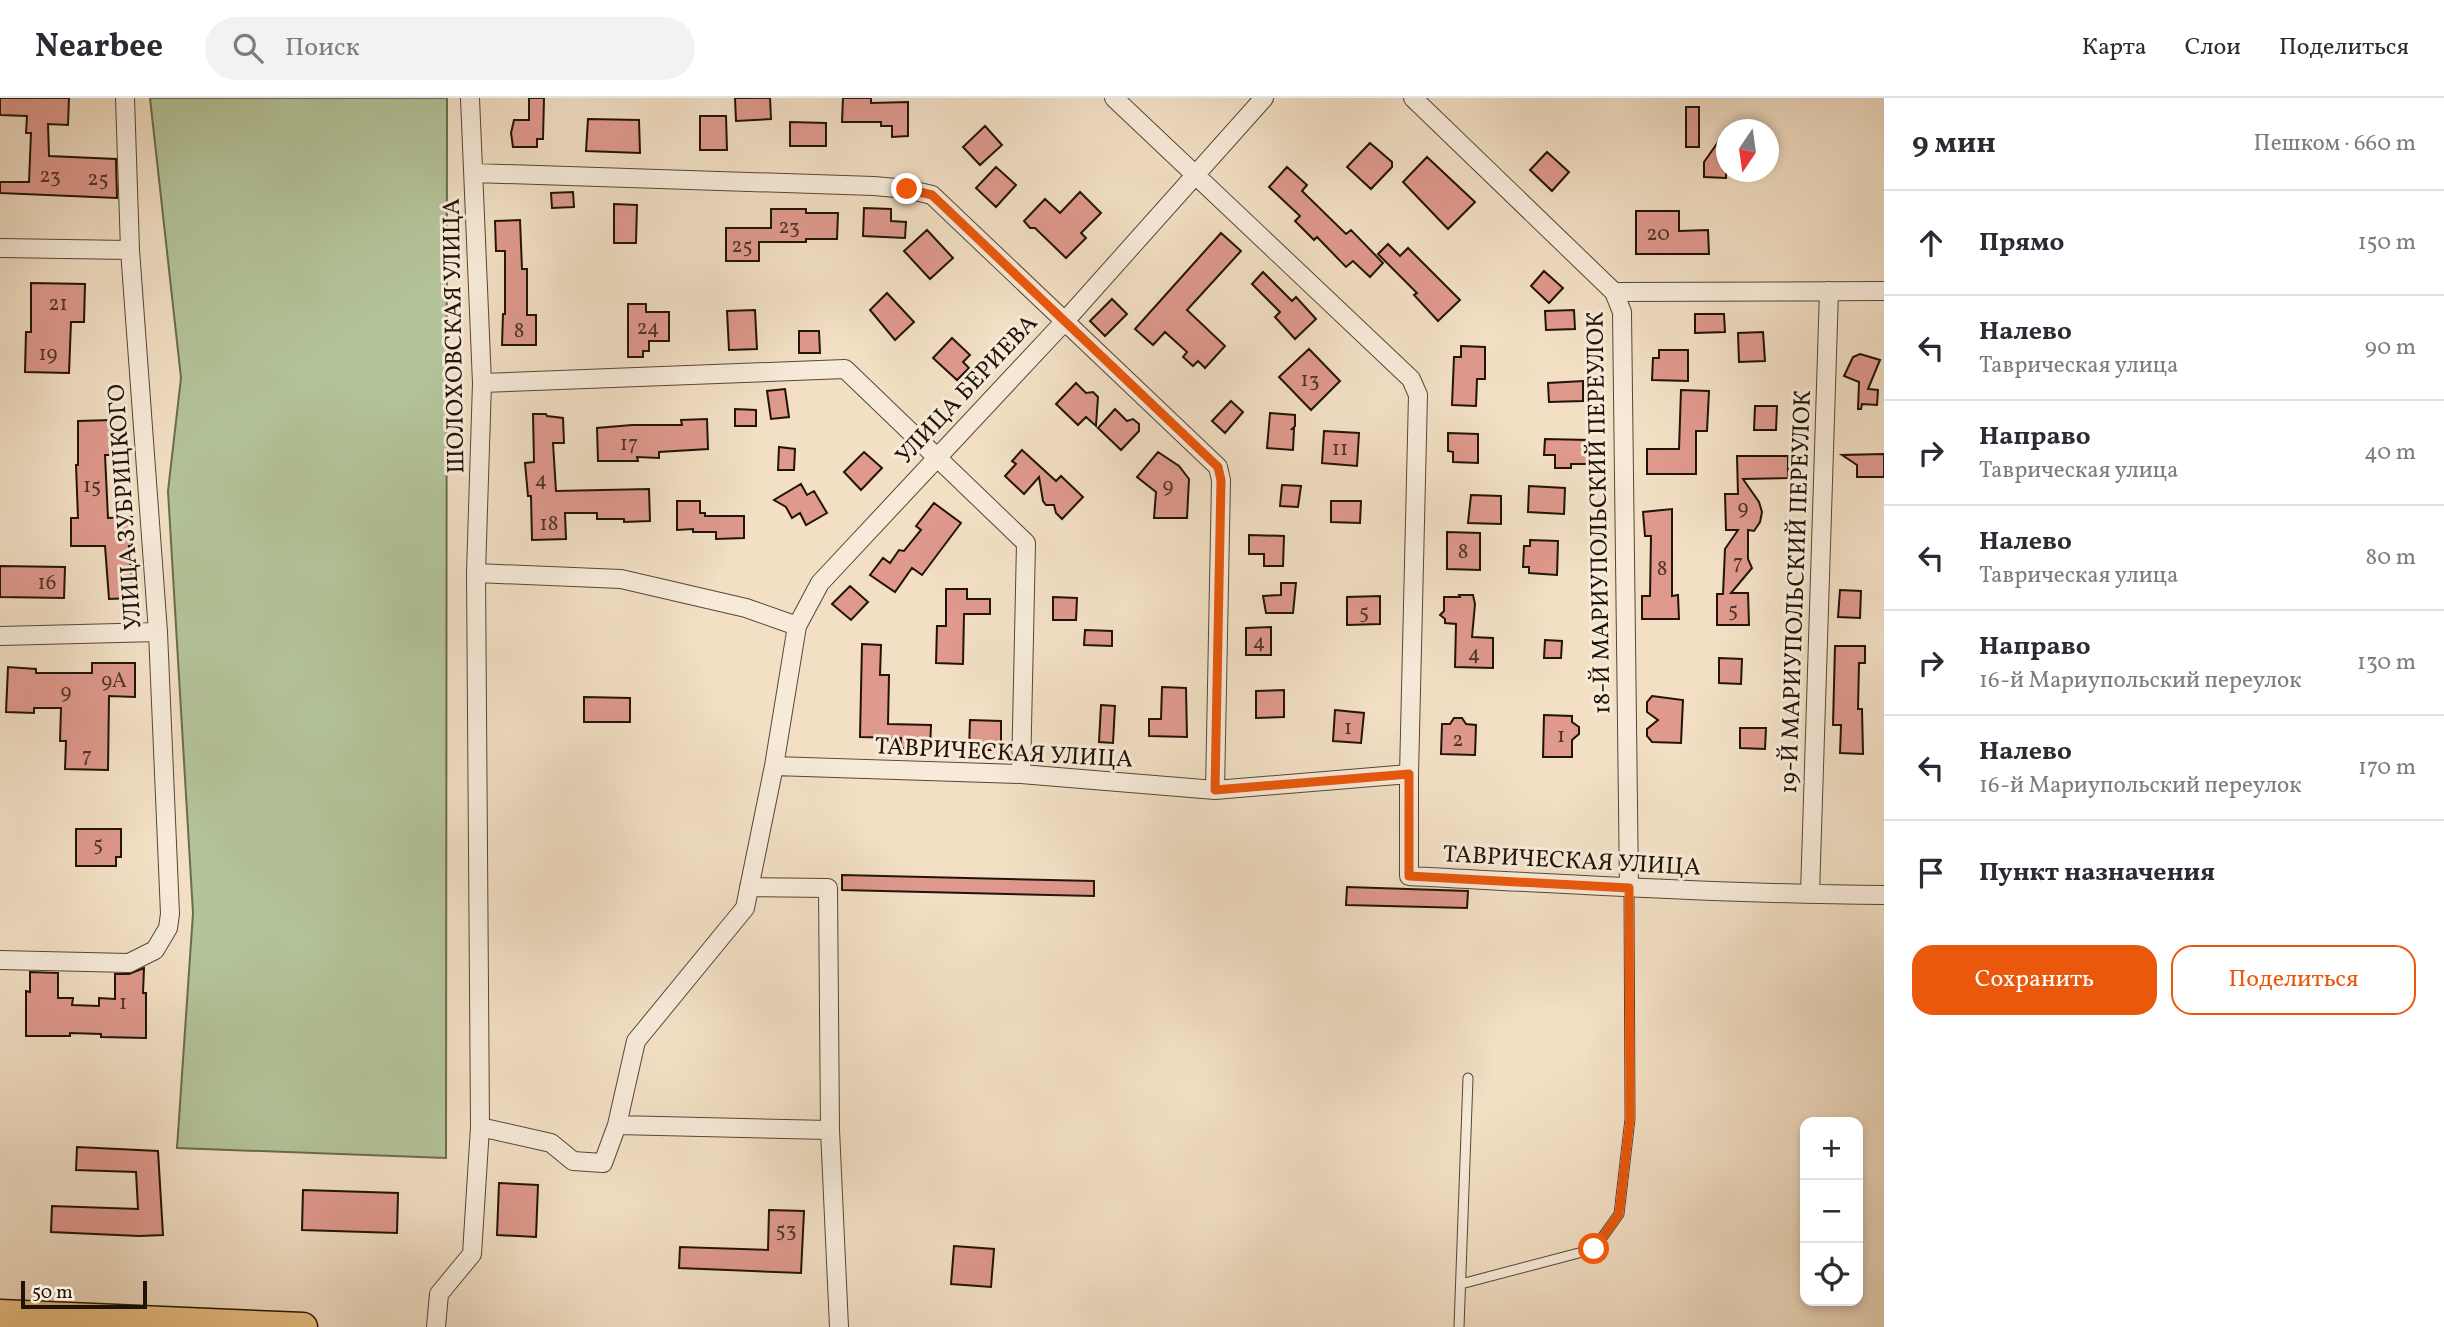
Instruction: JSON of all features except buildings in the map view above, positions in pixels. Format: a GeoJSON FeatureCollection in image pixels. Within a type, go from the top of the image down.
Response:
{"type":"FeatureCollection","features":[{"type":"Feature","properties":{"kind":"main road"},"geometry":{"type":"LineString","coordinates":[[0,1314],[98,1322],[303,1327]]}},
{"type":"Feature","properties":{"kind":"street","name":"УЛИЦА ЗУБРИЦКОГО"},"geometry":{"type":"LineString","coordinates":[[0,960],[129,963],[155,950],[168,928],[170,914],[158,632],[130,250],[125,98]]}},
{"type":"Feature","properties":{"kind":"street","name":"ШОЛОХОВСКАЯ УЛИЦА"},"geometry":{"type":"LineString","coordinates":[[436,1327],[439,1294],[472,1254],[480,1128],[476,573],[482,383],[470,98]]}},
{"type":"Feature","properties":{"kind":"street"},"geometry":{"type":"LineString","coordinates":[[1114,98],[1411,379],[1418,395],[1409,774]]}},
{"type":"Feature","properties":{"kind":"street","name":"УЛИЦА БЕРИЕВА"},"geometry":{"type":"LineString","coordinates":[[480,1128],[551,1143],[573,1161],[603,1163],[617,1125],[636,1041],[745,908],[774,766],[797,626],[820,583],[1065,321],[1264,98]]}},
{"type":"Feature","properties":{"kind":"street","name":"18-Й МАРИУПОЛЬСКИЙ ПЕРЕУЛОК"},"geometry":{"type":"LineString","coordinates":[[1413,98],[1614,292],[1622,312],[1629,888]]}},
{"type":"Feature","properties":{"kind":"street"},"geometry":{"type":"LineString","coordinates":[[475,173],[874,186],[932,195],[1218,467],[1221,480],[1215,790]]}},
{"type":"Feature","properties":{"kind":"street"},"geometry":{"type":"LineString","coordinates":[[0,248],[130,250]]}},
{"type":"Feature","properties":{"kind":"street","name":"19-Й МАРИУПОЛЬСКИЙ ПЕРЕУЛОК"},"geometry":{"type":"LineString","coordinates":[[1810,894],[1829,291]]}},
{"type":"Feature","properties":{"kind":"street"},"geometry":{"type":"LineString","coordinates":[[1614,292],[1884,291]]}},
{"type":"Feature","properties":{"kind":"street"},"geometry":{"type":"LineString","coordinates":[[482,383],[845,369],[1026,543],[1021,774]]}},
{"type":"Feature","properties":{"kind":"street"},"geometry":{"type":"LineString","coordinates":[[476,573],[621,579],[746,608],[797,626]]}},
{"type":"Feature","properties":{"kind":"street"},"geometry":{"type":"LineString","coordinates":[[0,636],[158,632]]}},
{"type":"Feature","properties":{"kind":"street","name":"ТАВРИЧЕСКАЯ УЛИЦА"},"geometry":{"type":"LineString","coordinates":[[774,766],[1021,774],[1215,790],[1409,774],[1409,876],[1629,888],[1884,895]]}},
{"type":"Feature","properties":{"kind":"street"},"geometry":{"type":"LineString","coordinates":[[749,887],[828,888],[830,1130],[839,1327]]}},
{"type":"Feature","properties":{"kind":"street"},"geometry":{"type":"LineString","coordinates":[[617,1125],[830,1130]]}},
{"type":"Feature","properties":{"kind":"lane"},"geometry":{"type":"LineString","coordinates":[[1461,1284],[1594,1249],[1619,1214],[1630,1119],[1629,888]]}},
{"type":"Feature","properties":{"kind":"lane"},"geometry":{"type":"LineString","coordinates":[[1459,1327],[1468,1078]]}},
{"type":"Feature","properties":{"kind":"green space"},"geometry":{"type":"Polygon","coordinates":[[[150,98],[447,98],[446,1158],[177,1148],[193,913],[168,491],[181,378],[150,98]]]}},
{"type":"Feature","properties":{"kind":"route"},"geometry":{"type":"LineString","coordinates":[[907,189],[932,195],[1218,467],[1221,480],[1215,790],[1409,774],[1409,876],[1629,888],[1630,1119],[1619,1214],[1594,1249]]}}]}
